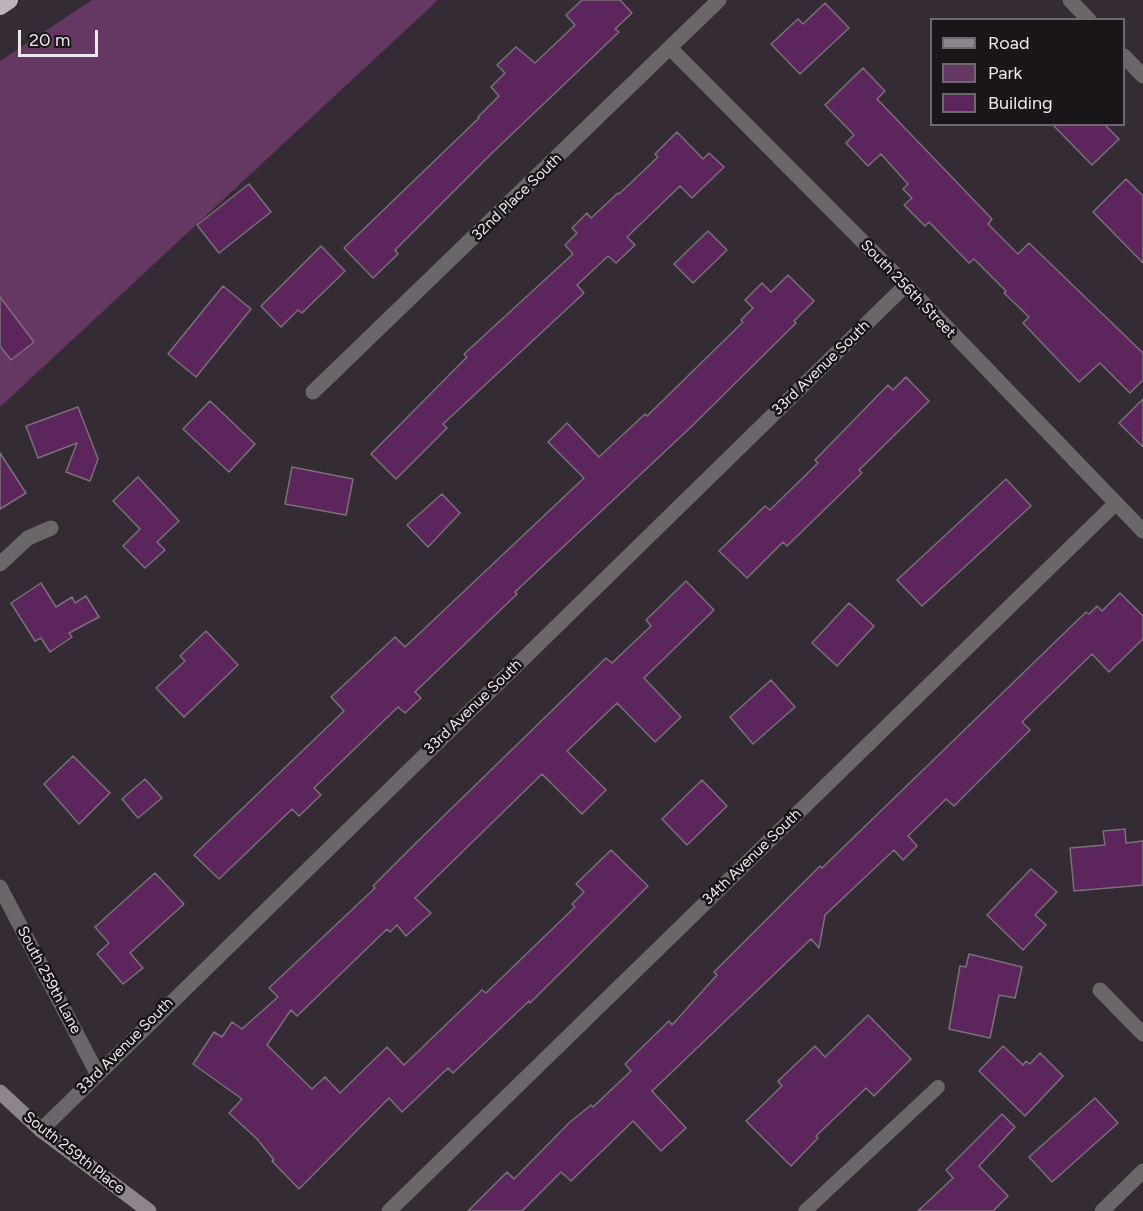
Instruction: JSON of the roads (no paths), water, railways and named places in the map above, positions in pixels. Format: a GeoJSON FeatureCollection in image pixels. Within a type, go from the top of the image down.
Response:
{"type":"FeatureCollection","features":[{"type":"Feature","properties":{"kind":"highway"},"geometry":{"type":"LineString","coordinates":[[0,6],[9,0]]}},
{"type":"Feature","properties":{"kind":"main road","name":"South 259th Place"},"geometry":{"type":"LineString","coordinates":[[0,1092],[41,1130],[149,1211]]}},
{"type":"Feature","properties":{"kind":"street","name":"32nd Place South"},"geometry":{"type":"LineString","coordinates":[[313,392],[671,49],[719,0]]}},
{"type":"Feature","properties":{"kind":"street"},"geometry":{"type":"LineString","coordinates":[[1070,0],[1087,18]]}},
{"type":"Feature","properties":{"kind":"street","name":"South 256th Street"},"geometry":{"type":"LineString","coordinates":[[671,49],[906,285],[1143,531]]}},
{"type":"Feature","properties":{"kind":"street"},"geometry":{"type":"LineString","coordinates":[[1125,57],[1143,76]]}},
{"type":"Feature","properties":{"kind":"street","name":"33rd Avenue South"},"geometry":{"type":"LineString","coordinates":[[41,1130],[906,285]]}},
{"type":"Feature","properties":{"kind":"street","name":"34th Avenue South"},"geometry":{"type":"LineString","coordinates":[[389,1211],[1116,503]]}},
{"type":"Feature","properties":{"kind":"street"},"geometry":{"type":"LineString","coordinates":[[0,564],[28,538],[51,528]]}},
{"type":"Feature","properties":{"kind":"street","name":"South 259th Lane"},"geometry":{"type":"LineString","coordinates":[[0,887],[97,1073]]}},
{"type":"Feature","properties":{"kind":"street"},"geometry":{"type":"LineString","coordinates":[[1100,990],[1143,1034]]}},
{"type":"Feature","properties":{"kind":"street"},"geometry":{"type":"LineString","coordinates":[[1102,1211],[1143,1171]]}},
{"type":"Feature","properties":{"kind":"lane"},"geometry":{"type":"LineString","coordinates":[[806,1211],[938,1088]]}}]}
